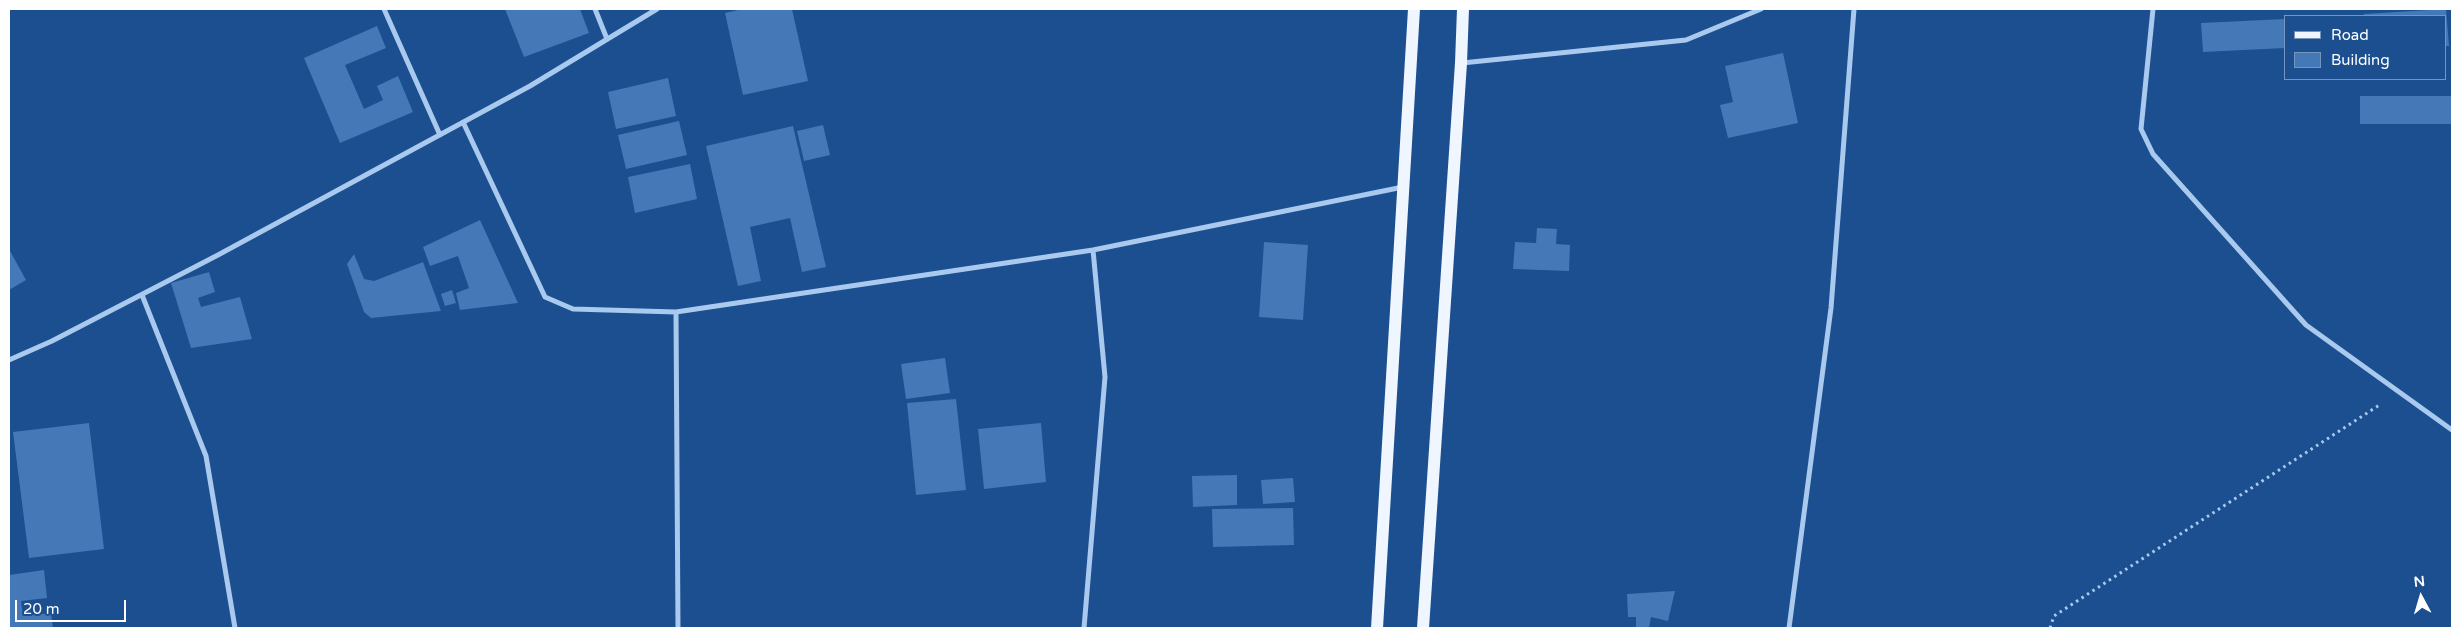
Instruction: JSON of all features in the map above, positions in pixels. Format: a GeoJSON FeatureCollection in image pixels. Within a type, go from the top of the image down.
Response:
{"type":"FeatureCollection","features":[{"type":"Feature","properties":{"kind":"main road"},"geometry":{"type":"LineString","coordinates":[[1377,628],[1414,9]]}},
{"type":"Feature","properties":{"kind":"main road"},"geometry":{"type":"LineString","coordinates":[[1423,628],[1463,9]]}},
{"type":"Feature","properties":{"kind":"street"},"geometry":{"type":"LineString","coordinates":[[384,9],[440,134]]}},
{"type":"Feature","properties":{"kind":"street"},"geometry":{"type":"LineString","coordinates":[[595,9],[606,39]]}},
{"type":"Feature","properties":{"kind":"street"},"geometry":{"type":"LineString","coordinates":[[9,360],[52,341],[142,295],[530,86],[657,9]]}},
{"type":"Feature","properties":{"kind":"street"},"geometry":{"type":"LineString","coordinates":[[1461,63],[1686,40],[1761,9]]}},
{"type":"Feature","properties":{"kind":"street"},"geometry":{"type":"LineString","coordinates":[[1789,628],[1831,308],[1854,9]]}},
{"type":"Feature","properties":{"kind":"street"},"geometry":{"type":"LineString","coordinates":[[2153,9],[2141,129],[2153,154],[2306,325],[2452,430]]}},
{"type":"Feature","properties":{"kind":"street"},"geometry":{"type":"LineString","coordinates":[[463,122],[545,297],[573,309],[676,312],[1093,250],[1404,187]]}},
{"type":"Feature","properties":{"kind":"street"},"geometry":{"type":"LineString","coordinates":[[1084,628],[1105,377],[1093,250]]}},
{"type":"Feature","properties":{"kind":"street"},"geometry":{"type":"LineString","coordinates":[[142,295],[206,456],[235,628]]}},
{"type":"Feature","properties":{"kind":"street"},"geometry":{"type":"LineString","coordinates":[[676,312],[678,628]]}},
{"type":"Feature","properties":{"kind":"path"},"geometry":{"type":"LineString","coordinates":[[2050,628],[2054,616],[2400,392]]}},
{"type":"Feature","properties":{"kind":"building"},"geometry":{"type":"Polygon","coordinates":[[[505,9],[580,9],[589,33],[524,57],[505,9]]]}},
{"type":"Feature","properties":{"kind":"building"},"geometry":{"type":"Polygon","coordinates":[[[742,9],[792,9],[808,81],[743,95],[725,13],[742,9]]]}},
{"type":"Feature","properties":{"kind":"building"},"geometry":{"type":"Polygon","coordinates":[[[2446,9],[2449,46],[2446,46],[2446,15],[2364,14],[2446,9]]]}},
{"type":"Feature","properties":{"kind":"building"},"geometry":{"type":"Polygon","coordinates":[[[2284,19],[2284,48],[2203,52],[2201,23],[2284,19]]]}},
{"type":"Feature","properties":{"kind":"building"},"geometry":{"type":"Polygon","coordinates":[[[377,26],[386,48],[345,65],[364,109],[383,100],[377,86],[398,76],[413,112],[340,143],[304,58],[377,26]]]}},
{"type":"Feature","properties":{"kind":"building"},"geometry":{"type":"Polygon","coordinates":[[[1783,53],[1798,123],[1728,138],[1720,105],[1733,102],[1725,66],[1783,53]]]}},
{"type":"Feature","properties":{"kind":"building"},"geometry":{"type":"Polygon","coordinates":[[[668,78],[676,116],[616,129],[608,92],[668,78]]]}},
{"type":"Feature","properties":{"kind":"building"},"geometry":{"type":"Polygon","coordinates":[[[2360,96],[2452,96],[2452,124],[2360,124],[2360,96]]]}},
{"type":"Feature","properties":{"kind":"building"},"geometry":{"type":"Polygon","coordinates":[[[679,121],[687,155],[626,169],[618,135],[679,121]]]}},
{"type":"Feature","properties":{"kind":"building"},"geometry":{"type":"Polygon","coordinates":[[[823,125],[830,155],[804,161],[797,131],[823,125]]]}},
{"type":"Feature","properties":{"kind":"building"},"geometry":{"type":"Polygon","coordinates":[[[793,126],[826,267],[802,272],[790,218],[750,227],[761,281],[738,286],[706,146],[793,126]]]}},
{"type":"Feature","properties":{"kind":"building"},"geometry":{"type":"Polygon","coordinates":[[[690,164],[697,199],[635,213],[628,177],[690,164]]]}},
{"type":"Feature","properties":{"kind":"building"},"geometry":{"type":"Polygon","coordinates":[[[480,220],[518,303],[460,310],[456,293],[469,288],[458,256],[430,266],[423,247],[480,220]]]}},
{"type":"Feature","properties":{"kind":"building"},"geometry":{"type":"Polygon","coordinates":[[[1537,228],[1557,229],[1556,244],[1570,245],[1569,271],[1513,269],[1515,242],[1536,243],[1537,228]]]}},
{"type":"Feature","properties":{"kind":"building"},"geometry":{"type":"Polygon","coordinates":[[[1264,242],[1308,245],[1303,320],[1259,317],[1264,242]]]}},
{"type":"Feature","properties":{"kind":"building"},"geometry":{"type":"Polygon","coordinates":[[[9,249],[26,280],[9,290],[9,249]]]}},
{"type":"Feature","properties":{"kind":"building"},"geometry":{"type":"Polygon","coordinates":[[[354,254],[364,279],[374,281],[423,262],[441,311],[371,318],[364,312],[347,264],[354,254]]]}},
{"type":"Feature","properties":{"kind":"building"},"geometry":{"type":"Polygon","coordinates":[[[209,272],[215,292],[198,298],[201,307],[240,297],[252,339],[191,348],[171,283],[209,272]]]}},
{"type":"Feature","properties":{"kind":"building"},"geometry":{"type":"Polygon","coordinates":[[[452,290],[456,303],[445,306],[441,294],[452,290]]]}},
{"type":"Feature","properties":{"kind":"building"},"geometry":{"type":"Polygon","coordinates":[[[945,358],[950,393],[906,399],[901,364],[945,358]]]}},
{"type":"Feature","properties":{"kind":"building"},"geometry":{"type":"Polygon","coordinates":[[[956,399],[966,490],[916,495],[907,403],[956,399]]]}},
{"type":"Feature","properties":{"kind":"building"},"geometry":{"type":"Polygon","coordinates":[[[89,423],[104,549],[29,558],[13,432],[89,423]]]}},
{"type":"Feature","properties":{"kind":"building"},"geometry":{"type":"Polygon","coordinates":[[[1041,423],[1046,482],[984,489],[978,429],[1041,423]]]}},
{"type":"Feature","properties":{"kind":"building"},"geometry":{"type":"Polygon","coordinates":[[[1237,475],[1237,505],[1193,507],[1192,476],[1237,475]]]}},
{"type":"Feature","properties":{"kind":"building"},"geometry":{"type":"Polygon","coordinates":[[[1293,478],[1295,502],[1263,504],[1261,480],[1293,478]]]}},
{"type":"Feature","properties":{"kind":"building"},"geometry":{"type":"Polygon","coordinates":[[[1293,508],[1294,545],[1213,547],[1212,509],[1293,508]]]}},
{"type":"Feature","properties":{"kind":"building"},"geometry":{"type":"Polygon","coordinates":[[[44,570],[47,598],[21,601],[23,616],[51,613],[53,628],[9,628],[9,575],[44,570]]]}},
{"type":"Feature","properties":{"kind":"building"},"geometry":{"type":"Polygon","coordinates":[[[1675,591],[1668,621],[1651,617],[1649,628],[1636,628],[1636,617],[1628,617],[1627,594],[1675,591]]]}}]}
